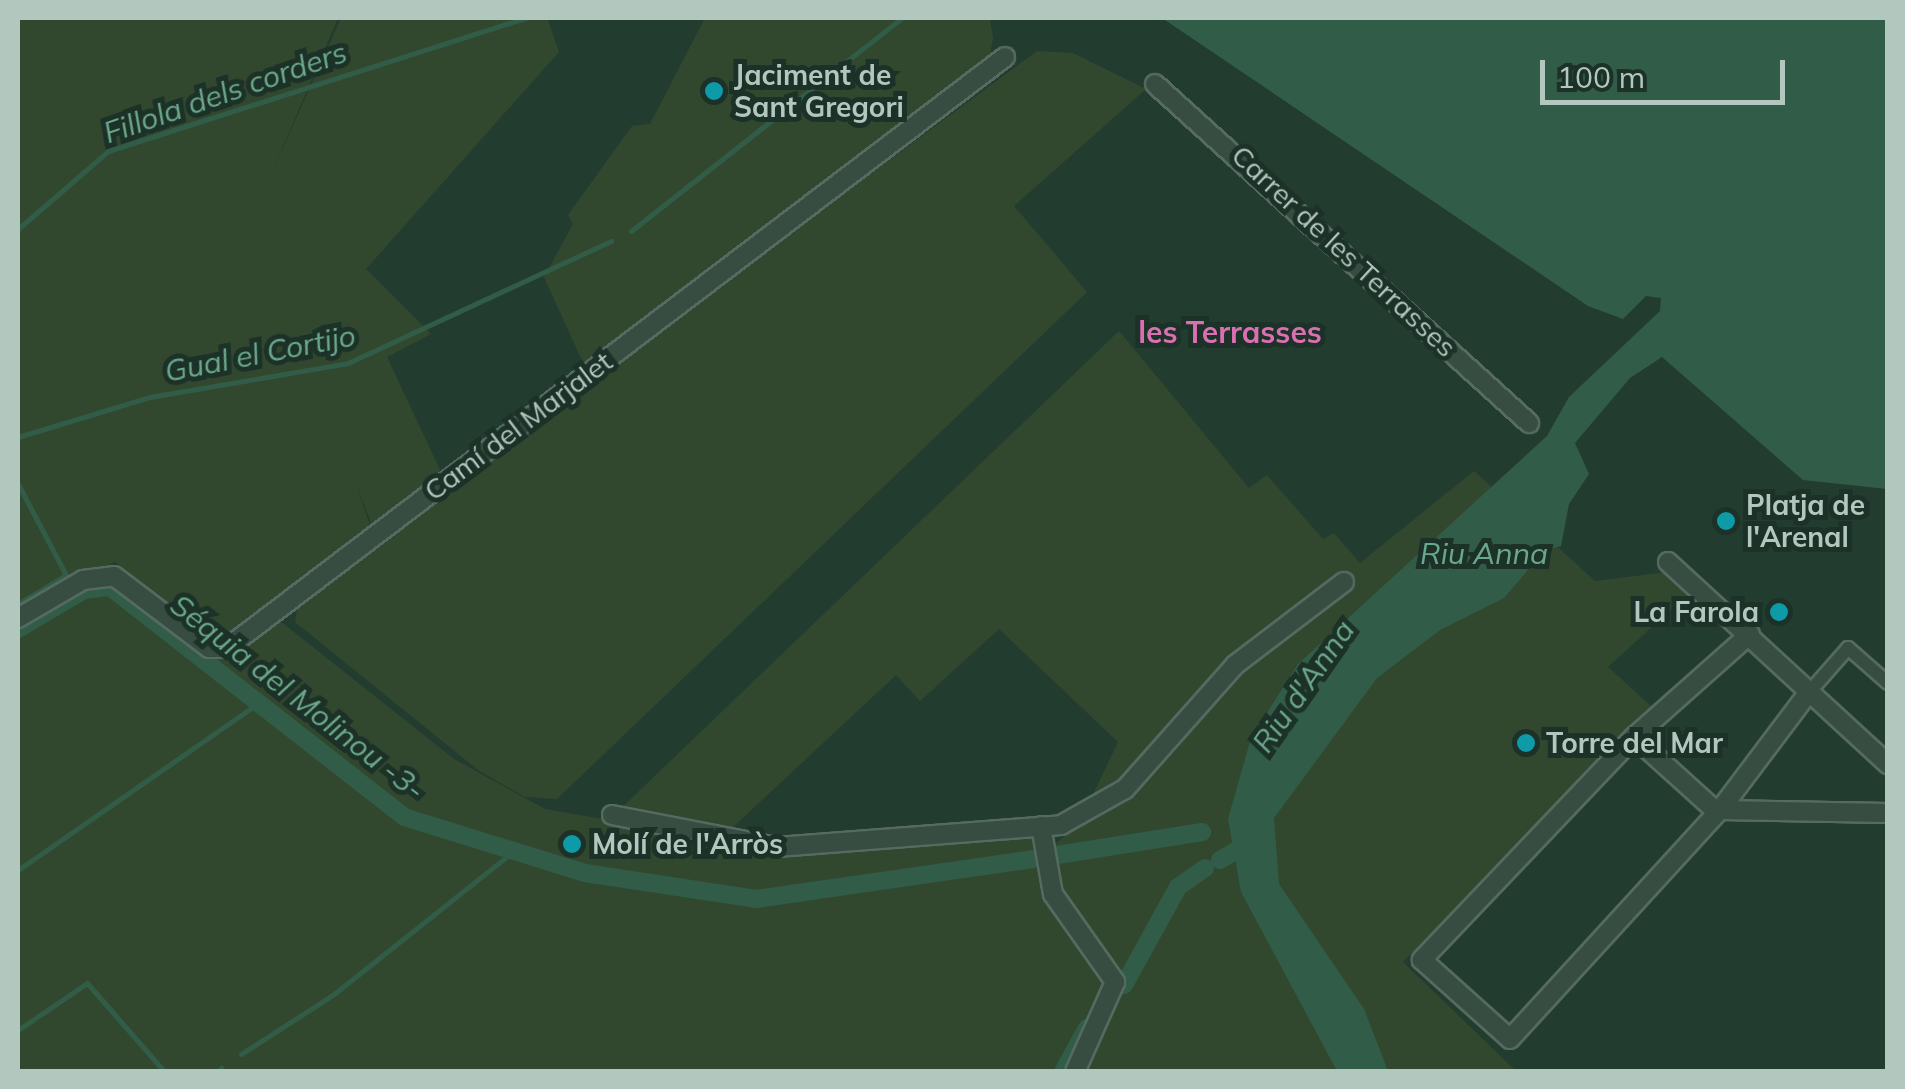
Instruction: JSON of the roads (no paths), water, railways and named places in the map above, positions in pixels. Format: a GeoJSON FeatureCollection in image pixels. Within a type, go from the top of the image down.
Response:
{"type":"FeatureCollection","features":[{"type":"Feature","properties":{"kind":"street","name":"Camí del Marjalet"},"geometry":{"type":"LineString","coordinates":[[18,618],[82,580],[114,576],[209,648],[227,648],[1004,57]]}},
{"type":"Feature","properties":{"kind":"street","name":"Carrer de les Terrasses"},"geometry":{"type":"LineString","coordinates":[[1156,84],[1529,423]]}},
{"type":"Feature","properties":{"kind":"street"},"geometry":{"type":"LineString","coordinates":[[1668,562],[1750,634],[1805,697],[1888,764]]}},
{"type":"Feature","properties":{"kind":"street"},"geometry":{"type":"LineString","coordinates":[[612,815],[678,834],[794,848],[1041,826],[1125,790],[1235,665],[1344,582]]}},
{"type":"Feature","properties":{"kind":"street"},"geometry":{"type":"LineString","coordinates":[[1750,634],[1634,737],[1422,960],[1510,1039],[1719,811],[1805,697],[1848,648],[1888,682]]}},
{"type":"Feature","properties":{"kind":"street"},"geometry":{"type":"LineString","coordinates":[[1634,737],[1719,811],[1888,813]]}},
{"type":"Feature","properties":{"kind":"street"},"geometry":{"type":"LineString","coordinates":[[1041,826],[1053,894],[1115,982],[1075,1072]]}},
{"type":"Feature","properties":{"kind":"water"},"geometry":{"type":"Polygon","coordinates":[[[1162,18],[1887,18],[1887,489],[1803,480],[1662,357],[1630,378],[1575,443],[1589,474],[1569,504],[1561,546],[1545,550],[1504,598],[1440,630],[1377,678],[1274,818],[1279,884],[1364,1009],[1388,1071],[1337,1071],[1241,892],[1228,819],[1251,738],[1298,664],[1547,436],[1569,397],[1660,311],[1661,298],[1646,296],[1623,319],[1588,306],[1162,18]]]}},
{"type":"Feature","properties":{"kind":"waterway","name":"Fillola dels corders"},"geometry":{"type":"LineString","coordinates":[[18,229],[108,151],[526,18]]}},
{"type":"Feature","properties":{"kind":"waterway","name":"Gual el Cortijo"},"geometry":{"type":"LineString","coordinates":[[631,231],[902,18]]}},
{"type":"Feature","properties":{"kind":"waterway","name":"Gual el Cortijo"},"geometry":{"type":"LineString","coordinates":[[18,437],[150,397],[348,363],[611,241]]}},
{"type":"Feature","properties":{"kind":"waterway","name":"Gual el Cortijo"},"geometry":{"type":"LineString","coordinates":[[18,484],[66,575],[18,604]]}},
{"type":"Feature","properties":{"kind":"waterway","name":"Séquia del Molinou -3-"},"geometry":{"type":"LineString","coordinates":[[18,629],[84,590],[110,587],[404,817],[585,873],[756,899],[1033,859]]}},
{"type":"Feature","properties":{"kind":"waterway"},"geometry":{"type":"LineString","coordinates":[[18,870],[260,702]]}},
{"type":"Feature","properties":{"kind":"waterway","name":"Séquia del Molinou -3-"},"geometry":{"type":"LineString","coordinates":[[1057,855],[1202,832]]}},
{"type":"Feature","properties":{"kind":"waterway"},"geometry":{"type":"LineString","coordinates":[[1220,860],[1250,843]]}},
{"type":"Feature","properties":{"kind":"waterway"},"geometry":{"type":"LineString","coordinates":[[241,1054],[334,994],[514,851]]}},
{"type":"Feature","properties":{"kind":"waterway"},"geometry":{"type":"LineString","coordinates":[[1124,985],[1178,887],[1205,868]]}},
{"type":"Feature","properties":{"kind":"waterway"},"geometry":{"type":"LineString","coordinates":[[18,1030],[87,983],[165,1072]]}},
{"type":"Feature","properties":{"kind":"waterway"},"geometry":{"type":"LineString","coordinates":[[1063,1072],[1087,1028]]}},
{"type":"Feature","properties":{"kind":"waterway"},"geometry":{"type":"LineString","coordinates":[[217,1072],[221,1068]]}},
{"type":"Feature","properties":{"kind":"place","name":"Jaciment de Sant Gregori"},"geometry":{"type":"Point","coordinates":[714,91]}},
{"type":"Feature","properties":{"kind":"place","name":"Platja de l'Arenal"},"geometry":{"type":"Point","coordinates":[1726,521]}},
{"type":"Feature","properties":{"kind":"place","name":"La Farola"},"geometry":{"type":"Point","coordinates":[1779,612]}},
{"type":"Feature","properties":{"kind":"place","name":"Torre del Mar"},"geometry":{"type":"Point","coordinates":[1526,743]}},
{"type":"Feature","properties":{"kind":"place","name":"Molí de l'Arròs"},"geometry":{"type":"Point","coordinates":[572,844]}},
{"type":"Feature","properties":{"kind":"district","name":"les Terrasses"},"geometry":{"type":"Point","coordinates":[1230,332]}},
{"type":"Feature","properties":{"kind":"water label","name":"Riu Anna"},"geometry":{"type":"Point","coordinates":[1484,553]}},
{"type":"Feature","properties":{"kind":"water label","name":"Riu d'Anna"},"geometry":{"type":"Point","coordinates":[1303,686]}}]}
